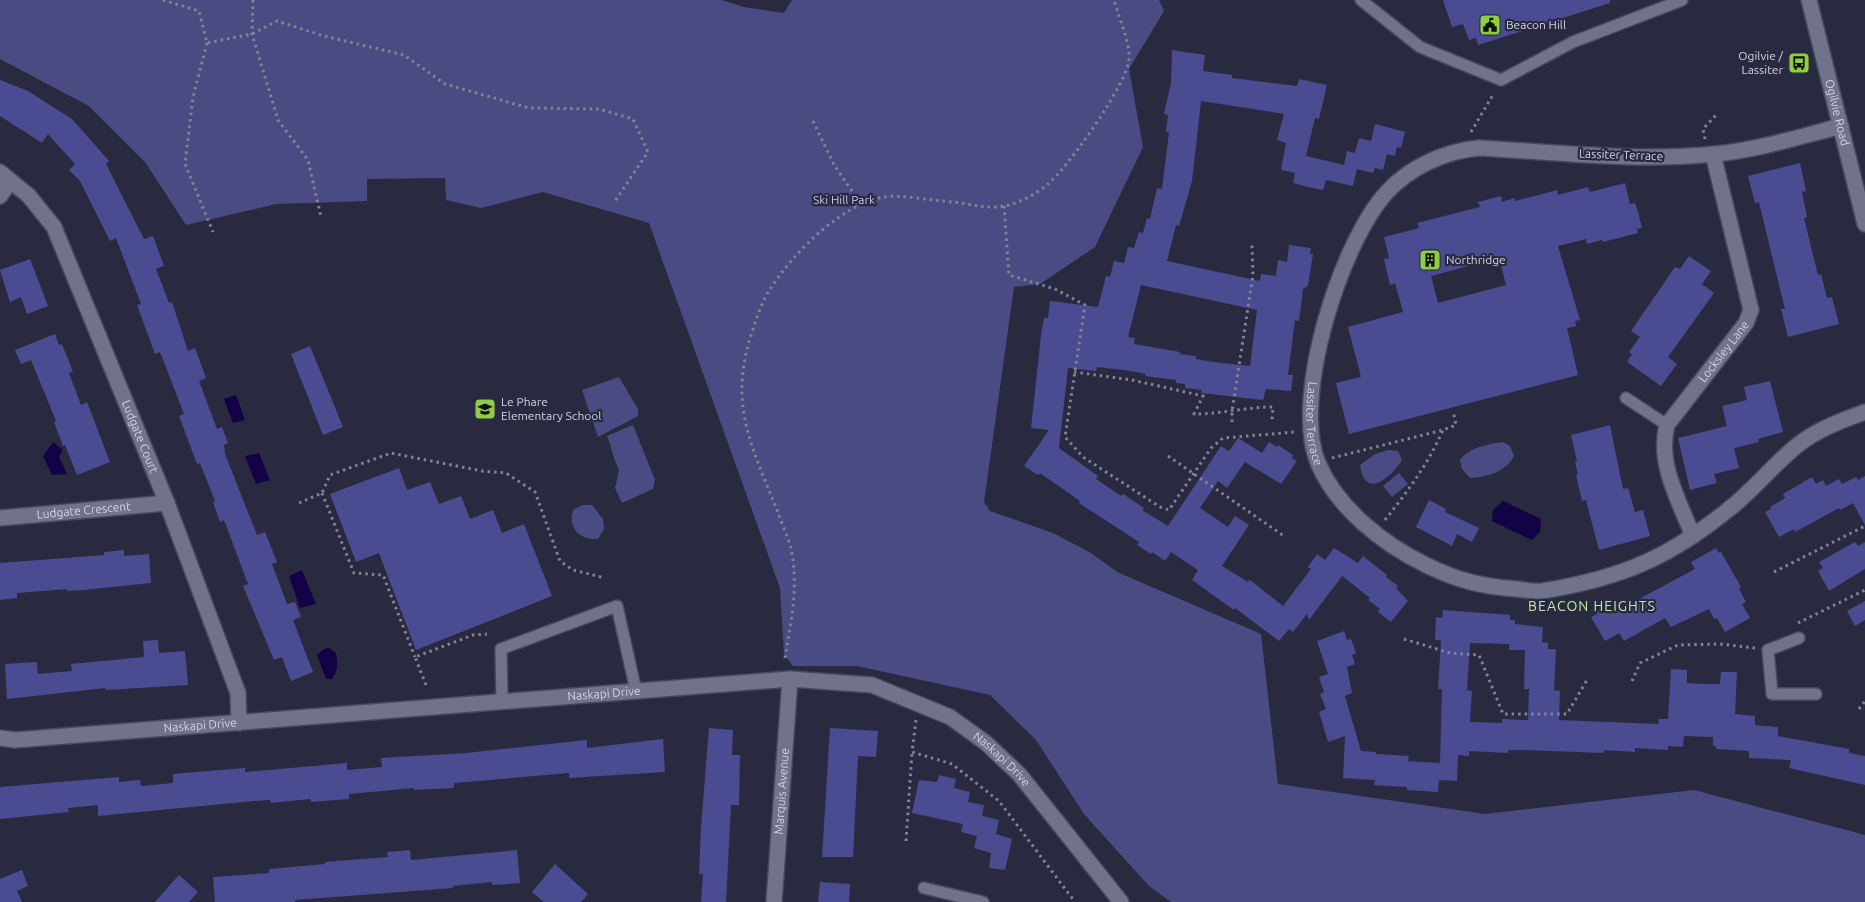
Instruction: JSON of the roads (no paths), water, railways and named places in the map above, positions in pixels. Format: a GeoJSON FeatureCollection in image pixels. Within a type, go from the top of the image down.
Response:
{"type":"FeatureCollection","features":[{"type":"Feature","properties":{"kind":"street","name":"Ogilvie Road"},"geometry":{"type":"LineString","coordinates":[[1809,0],[1865,224]]}},
{"type":"Feature","properties":{"kind":"street","name":"Lassiter Terrace"},"geometry":{"type":"LineString","coordinates":[[1841,126],[1745,150],[1710,155],[1639,157],[1479,148],[1446,154],[1407,174],[1386,193],[1356,236],[1336,289],[1317,355],[1310,416],[1318,463],[1330,484],[1358,519],[1413,558],[1476,585],[1538,592],[1597,581],[1650,562],[1693,536],[1737,502],[1801,442],[1841,421],[1865,412]]}},
{"type":"Feature","properties":{"kind":"street","name":"Locksley Lane"},"geometry":{"type":"LineString","coordinates":[[1667,425],[1746,323],[1751,310],[1710,155]]}},
{"type":"Feature","properties":{"kind":"street"},"geometry":{"type":"LineString","coordinates":[[0,196],[5,176]]}},
{"type":"Feature","properties":{"kind":"street","name":"Ludgate Court"},"geometry":{"type":"LineString","coordinates":[[5,176],[29,196],[54,227],[167,503],[238,693],[239,723]]}},
{"type":"Feature","properties":{"kind":"street"},"geometry":{"type":"LineString","coordinates":[[1667,425],[1663,440],[1668,472],[1693,536]]}},
{"type":"Feature","properties":{"kind":"street","name":"Ludgate Crescent"},"geometry":{"type":"LineString","coordinates":[[0,518],[167,503]]}},
{"type":"Feature","properties":{"kind":"street","name":"Naskapi Drive"},"geometry":{"type":"LineString","coordinates":[[0,738],[15,740],[790,679],[872,685],[950,717],[986,743],[1019,774],[1121,902]]}},
{"type":"Feature","properties":{"kind":"street","name":"Marquis Avenue"},"geometry":{"type":"LineString","coordinates":[[774,902],[790,679]]}},
{"type":"Feature","properties":{"kind":"lane"},"geometry":{"type":"LineString","coordinates":[[1361,0],[1420,47],[1501,80],[1573,42],[1682,0]]}},
{"type":"Feature","properties":{"kind":"lane"},"geometry":{"type":"LineString","coordinates":[[1626,398],[1667,425]]}},
{"type":"Feature","properties":{"kind":"lane"},"geometry":{"type":"LineString","coordinates":[[502,702],[501,649],[617,606],[636,691]]}},
{"type":"Feature","properties":{"kind":"lane"},"geometry":{"type":"LineString","coordinates":[[1800,638],[1768,650],[1772,694],[1816,694]]}},
{"type":"Feature","properties":{"kind":"lane"},"geometry":{"type":"LineString","coordinates":[[924,888],[982,902]]}},
{"type":"Feature","properties":{"kind":"place","name":"Beacon Hill"},"geometry":{"type":"Point","coordinates":[1490,25]}},
{"type":"Feature","properties":{"kind":"place","name":"Ogilvie / Lassiter"},"geometry":{"type":"Point","coordinates":[1799,63]}},
{"type":"Feature","properties":{"kind":"place","name":"Northridge"},"geometry":{"type":"Point","coordinates":[1430,260]}},
{"type":"Feature","properties":{"kind":"place","name":"Le Phare Elementary School"},"geometry":{"type":"Point","coordinates":[485,409]}},
{"type":"Feature","properties":{"kind":"district","name":"BEACON HEIGHTS"},"geometry":{"type":"Point","coordinates":[1592,606]}},
{"type":"Feature","properties":{"kind":"park label","name":"Ski Hill Park"},"geometry":{"type":"Point","coordinates":[844,200]}}]}
